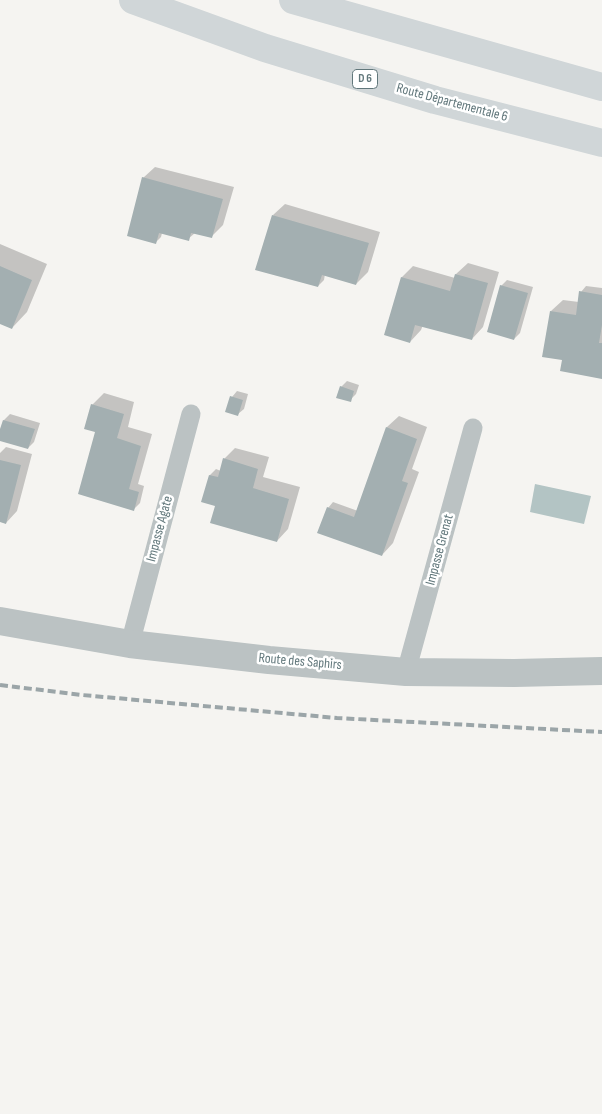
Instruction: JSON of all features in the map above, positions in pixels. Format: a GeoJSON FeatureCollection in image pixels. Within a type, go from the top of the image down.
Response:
{"type":"FeatureCollection","features":[{"type":"Feature","properties":{"kind":"highway","name":"Route Départementale 6"},"geometry":{"type":"LineString","coordinates":[[133,0],[265,48],[435,100],[602,142]]}},
{"type":"Feature","properties":{"kind":"highway"},"geometry":{"type":"LineString","coordinates":[[293,0],[602,87]]}},
{"type":"Feature","properties":{"kind":"street","name":"Route des Saphirs"},"geometry":{"type":"LineString","coordinates":[[0,621],[130,644],[269,660],[406,672],[514,673],[602,671]]}},
{"type":"Feature","properties":{"kind":"lane","name":"Impasse Agate"},"geometry":{"type":"LineString","coordinates":[[130,644],[191,414]]}},
{"type":"Feature","properties":{"kind":"lane","name":"Impasse Grenat"},"geometry":{"type":"LineString","coordinates":[[406,672],[474,428]]}},
{"type":"Feature","properties":{"kind":"shaded area"},"geometry":{"type":"Polygon","coordinates":[[[535,484],[591,496],[584,524],[530,512],[535,484]]]}},
{"type":"Feature","properties":{"kind":"building"},"geometry":{"type":"Polygon","coordinates":[[[142,177],[223,199],[212,238],[191,233],[189,241],[159,233],[156,244],[127,236],[142,177]]]}},
{"type":"Feature","properties":{"kind":"building"},"geometry":{"type":"Polygon","coordinates":[[[272,215],[369,243],[356,285],[322,275],[318,287],[255,270],[272,215]]]}},
{"type":"Feature","properties":{"kind":"building"},"geometry":{"type":"Polygon","coordinates":[[[0,266],[32,280],[12,329],[0,324],[0,266]]]}},
{"type":"Feature","properties":{"kind":"building"},"geometry":{"type":"Polygon","coordinates":[[[455,274],[488,283],[472,340],[415,325],[410,343],[384,335],[401,277],[450,291],[455,274]]]}},
{"type":"Feature","properties":{"kind":"building"},"geometry":{"type":"Polygon","coordinates":[[[500,285],[528,293],[514,340],[487,332],[500,285]]]}},
{"type":"Feature","properties":{"kind":"building"},"geometry":{"type":"Polygon","coordinates":[[[579,291],[602,295],[602,325],[599,343],[602,343],[602,379],[560,371],[562,360],[542,357],[550,311],[576,315],[579,291]]]}},
{"type":"Feature","properties":{"kind":"building"},"geometry":{"type":"Polygon","coordinates":[[[340,386],[354,391],[351,402],[336,398],[340,386]]]}},
{"type":"Feature","properties":{"kind":"building"},"geometry":{"type":"Polygon","coordinates":[[[230,396],[243,400],[238,416],[225,412],[230,396]]]}},
{"type":"Feature","properties":{"kind":"building"},"geometry":{"type":"Polygon","coordinates":[[[91,404],[124,414],[117,438],[141,446],[129,489],[139,492],[134,511],[78,494],[95,432],[84,429],[91,404]]]}},
{"type":"Feature","properties":{"kind":"building"},"geometry":{"type":"Polygon","coordinates":[[[3,420],[35,429],[28,449],[0,441],[0,429],[3,420]]]}},
{"type":"Feature","properties":{"kind":"building"},"geometry":{"type":"Polygon","coordinates":[[[386,427],[417,439],[402,481],[408,483],[382,556],[317,533],[327,507],[354,517],[386,427]]]}},
{"type":"Feature","properties":{"kind":"building"},"geometry":{"type":"Polygon","coordinates":[[[223,458],[258,469],[253,488],[289,499],[277,542],[210,523],[215,506],[201,502],[209,475],[218,477],[223,458]]]}},
{"type":"Feature","properties":{"kind":"building"},"geometry":{"type":"Polygon","coordinates":[[[0,460],[21,465],[6,524],[0,522],[0,460]]]}},
{"type":"Feature","properties":{"kind":"railway"},"geometry":{"type":"LineString","coordinates":[[0,685],[82,695],[337,718],[602,732]]}}]}
